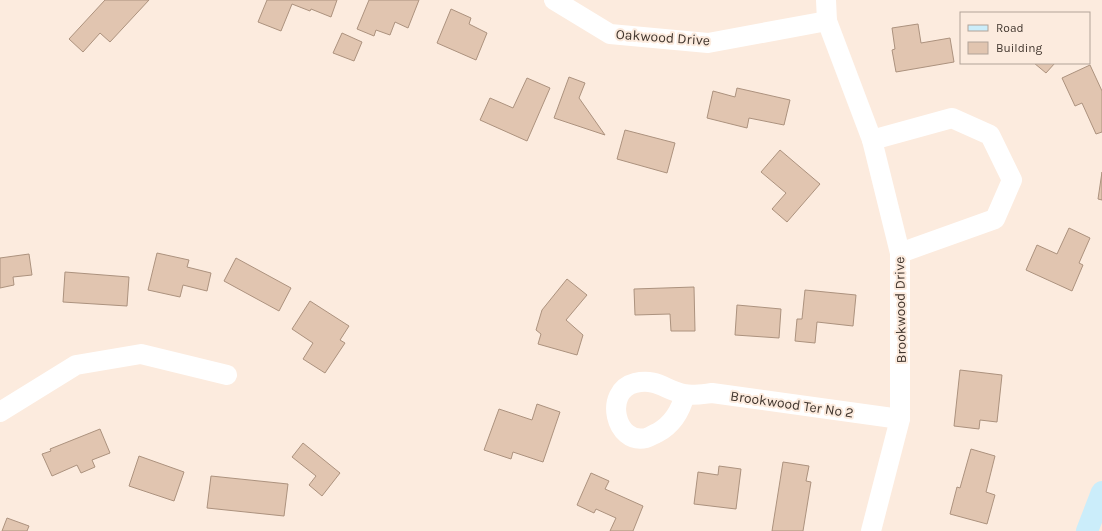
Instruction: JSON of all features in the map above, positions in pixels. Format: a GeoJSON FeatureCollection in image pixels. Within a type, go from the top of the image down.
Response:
{"type":"FeatureCollection","features":[{"type":"Feature","properties":{"kind":"main road"},"geometry":{"type":"LineString","coordinates":[[1087,531],[1102,492]]}},
{"type":"Feature","properties":{"kind":"street","name":"Oakwood Drive"},"geometry":{"type":"LineString","coordinates":[[554,0],[610,34],[708,43],[827,21]]}},
{"type":"Feature","properties":{"kind":"street","name":"Brookwood Drive"},"geometry":{"type":"LineString","coordinates":[[826,0],[827,21],[872,140],[900,253],[900,419],[871,531]]}},
{"type":"Feature","properties":{"kind":"street"},"geometry":{"type":"LineString","coordinates":[[872,140],[952,118],[990,136],[1012,180],[995,220],[900,253]]}},
{"type":"Feature","properties":{"kind":"street"},"geometry":{"type":"LineString","coordinates":[[0,412],[76,365],[141,354],[227,375]]}},
{"type":"Feature","properties":{"kind":"street","name":"Brookwood Ter No 2"},"geometry":{"type":"LineString","coordinates":[[684,394],[712,393],[900,419]]}},
{"type":"Feature","properties":{"kind":"building"},"geometry":{"type":"Polygon","coordinates":[[[105,0],[149,0],[110,42],[100,33],[83,52],[69,39],[105,0]]]}},
{"type":"Feature","properties":{"kind":"building"},"geometry":{"type":"Polygon","coordinates":[[[267,0],[337,0],[331,17],[311,9],[310,11],[292,4],[281,31],[258,22],[267,0]]]}},
{"type":"Feature","properties":{"kind":"building"},"geometry":{"type":"Polygon","coordinates":[[[369,0],[419,0],[408,28],[395,22],[390,35],[376,30],[374,36],[357,29],[369,0]]]}},
{"type":"Feature","properties":{"kind":"building"},"geometry":{"type":"Polygon","coordinates":[[[451,9],[471,18],[469,24],[487,33],[476,60],[437,43],[451,9]]]}},
{"type":"Feature","properties":{"kind":"building"},"geometry":{"type":"Polygon","coordinates":[[[918,24],[921,43],[950,38],[954,62],[896,72],[892,50],[895,49],[892,28],[918,24]]]}},
{"type":"Feature","properties":{"kind":"building"},"geometry":{"type":"Polygon","coordinates":[[[342,33],[362,42],[354,61],[333,53],[342,33]]]}},
{"type":"Feature","properties":{"kind":"building"},"geometry":{"type":"Polygon","coordinates":[[[1035,64],[1054,64],[1046,73],[1035,64]]]}},
{"type":"Feature","properties":{"kind":"building"},"geometry":{"type":"Polygon","coordinates":[[[1090,65],[1102,91],[1102,132],[1096,134],[1082,103],[1075,106],[1062,78],[1090,65]]]}},
{"type":"Feature","properties":{"kind":"building"},"geometry":{"type":"Polygon","coordinates":[[[569,77],[585,83],[579,98],[605,135],[554,118],[569,77]]]}},
{"type":"Feature","properties":{"kind":"building"},"geometry":{"type":"Polygon","coordinates":[[[527,78],[550,88],[527,141],[480,120],[490,98],[513,108],[527,78]]]}},
{"type":"Feature","properties":{"kind":"building"},"geometry":{"type":"Polygon","coordinates":[[[737,88],[790,100],[784,125],[749,118],[747,128],[707,118],[713,91],[735,97],[737,88]]]}},
{"type":"Feature","properties":{"kind":"building"},"geometry":{"type":"Polygon","coordinates":[[[625,130],[675,143],[667,173],[617,159],[625,130]]]}},
{"type":"Feature","properties":{"kind":"building"},"geometry":{"type":"Polygon","coordinates":[[[780,150],[820,184],[787,222],[772,209],[786,193],[761,172],[780,150]]]}},
{"type":"Feature","properties":{"kind":"building"},"geometry":{"type":"Polygon","coordinates":[[[1102,172],[1102,200],[1098,199],[1102,172]]]}},
{"type":"Feature","properties":{"kind":"building"},"geometry":{"type":"Polygon","coordinates":[[[1069,228],[1090,238],[1079,263],[1083,265],[1072,291],[1026,270],[1037,245],[1057,254],[1069,228]]]}},
{"type":"Feature","properties":{"kind":"building"},"geometry":{"type":"Polygon","coordinates":[[[157,253],[189,260],[187,267],[211,273],[207,291],[183,285],[180,297],[148,290],[157,253]]]}},
{"type":"Feature","properties":{"kind":"building"},"geometry":{"type":"Polygon","coordinates":[[[29,254],[32,275],[13,277],[14,285],[0,288],[0,258],[29,254]]]}},
{"type":"Feature","properties":{"kind":"building"},"geometry":{"type":"Polygon","coordinates":[[[236,258],[291,288],[279,311],[224,281],[236,258]]]}},
{"type":"Feature","properties":{"kind":"building"},"geometry":{"type":"Polygon","coordinates":[[[65,272],[129,277],[127,306],[63,302],[65,272]]]}},
{"type":"Feature","properties":{"kind":"building"},"geometry":{"type":"Polygon","coordinates":[[[567,279],[587,295],[566,320],[583,335],[577,355],[538,344],[541,334],[536,330],[542,310],[567,279]]]}},
{"type":"Feature","properties":{"kind":"building"},"geometry":{"type":"Polygon","coordinates":[[[694,287],[695,331],[671,331],[670,314],[635,315],[634,289],[694,287]]]}},
{"type":"Feature","properties":{"kind":"building"},"geometry":{"type":"Polygon","coordinates":[[[805,290],[856,295],[853,326],[817,322],[815,343],[795,341],[797,319],[802,319],[805,290]]]}},
{"type":"Feature","properties":{"kind":"building"},"geometry":{"type":"Polygon","coordinates":[[[310,301],[349,326],[340,340],[345,343],[325,373],[303,359],[313,343],[292,329],[310,301]]]}},
{"type":"Feature","properties":{"kind":"building"},"geometry":{"type":"Polygon","coordinates":[[[737,305],[781,309],[779,338],[735,335],[737,305]]]}},
{"type":"Feature","properties":{"kind":"building"},"geometry":{"type":"Polygon","coordinates":[[[960,370],[1002,375],[997,422],[980,420],[979,429],[954,426],[960,370]]]}},
{"type":"Feature","properties":{"kind":"building"},"geometry":{"type":"Polygon","coordinates":[[[537,404],[560,412],[543,462],[513,452],[511,459],[484,450],[499,409],[532,420],[537,404]]]}},
{"type":"Feature","properties":{"kind":"building"},"geometry":{"type":"Polygon","coordinates":[[[100,429],[110,453],[92,460],[95,467],[81,473],[77,465],[52,476],[42,454],[51,451],[50,449],[100,429]]]}},
{"type":"Feature","properties":{"kind":"building"},"geometry":{"type":"Polygon","coordinates":[[[303,443],[340,473],[322,496],[309,485],[316,476],[292,457],[303,443]]]}},
{"type":"Feature","properties":{"kind":"building"},"geometry":{"type":"Polygon","coordinates":[[[971,449],[995,456],[986,492],[995,495],[987,524],[950,514],[957,487],[960,488],[971,449]]]}},
{"type":"Feature","properties":{"kind":"building"},"geometry":{"type":"Polygon","coordinates":[[[139,456],[184,472],[174,501],[129,486],[139,456]]]}},
{"type":"Feature","properties":{"kind":"building"},"geometry":{"type":"Polygon","coordinates":[[[783,462],[809,466],[806,481],[811,482],[803,531],[772,531],[783,462]]]}},
{"type":"Feature","properties":{"kind":"building"},"geometry":{"type":"Polygon","coordinates":[[[719,466],[741,469],[736,509],[694,504],[698,472],[718,475],[719,466]]]}},
{"type":"Feature","properties":{"kind":"building"},"geometry":{"type":"Polygon","coordinates":[[[591,473],[609,481],[605,489],[643,506],[633,531],[610,531],[616,518],[596,509],[594,513],[577,505],[591,473]]]}},
{"type":"Feature","properties":{"kind":"building"},"geometry":{"type":"Polygon","coordinates":[[[211,476],[288,484],[284,516],[207,508],[211,476]]]}},
{"type":"Feature","properties":{"kind":"building"},"geometry":{"type":"Polygon","coordinates":[[[7,518],[29,526],[27,531],[2,531],[7,518]]]}}]}
